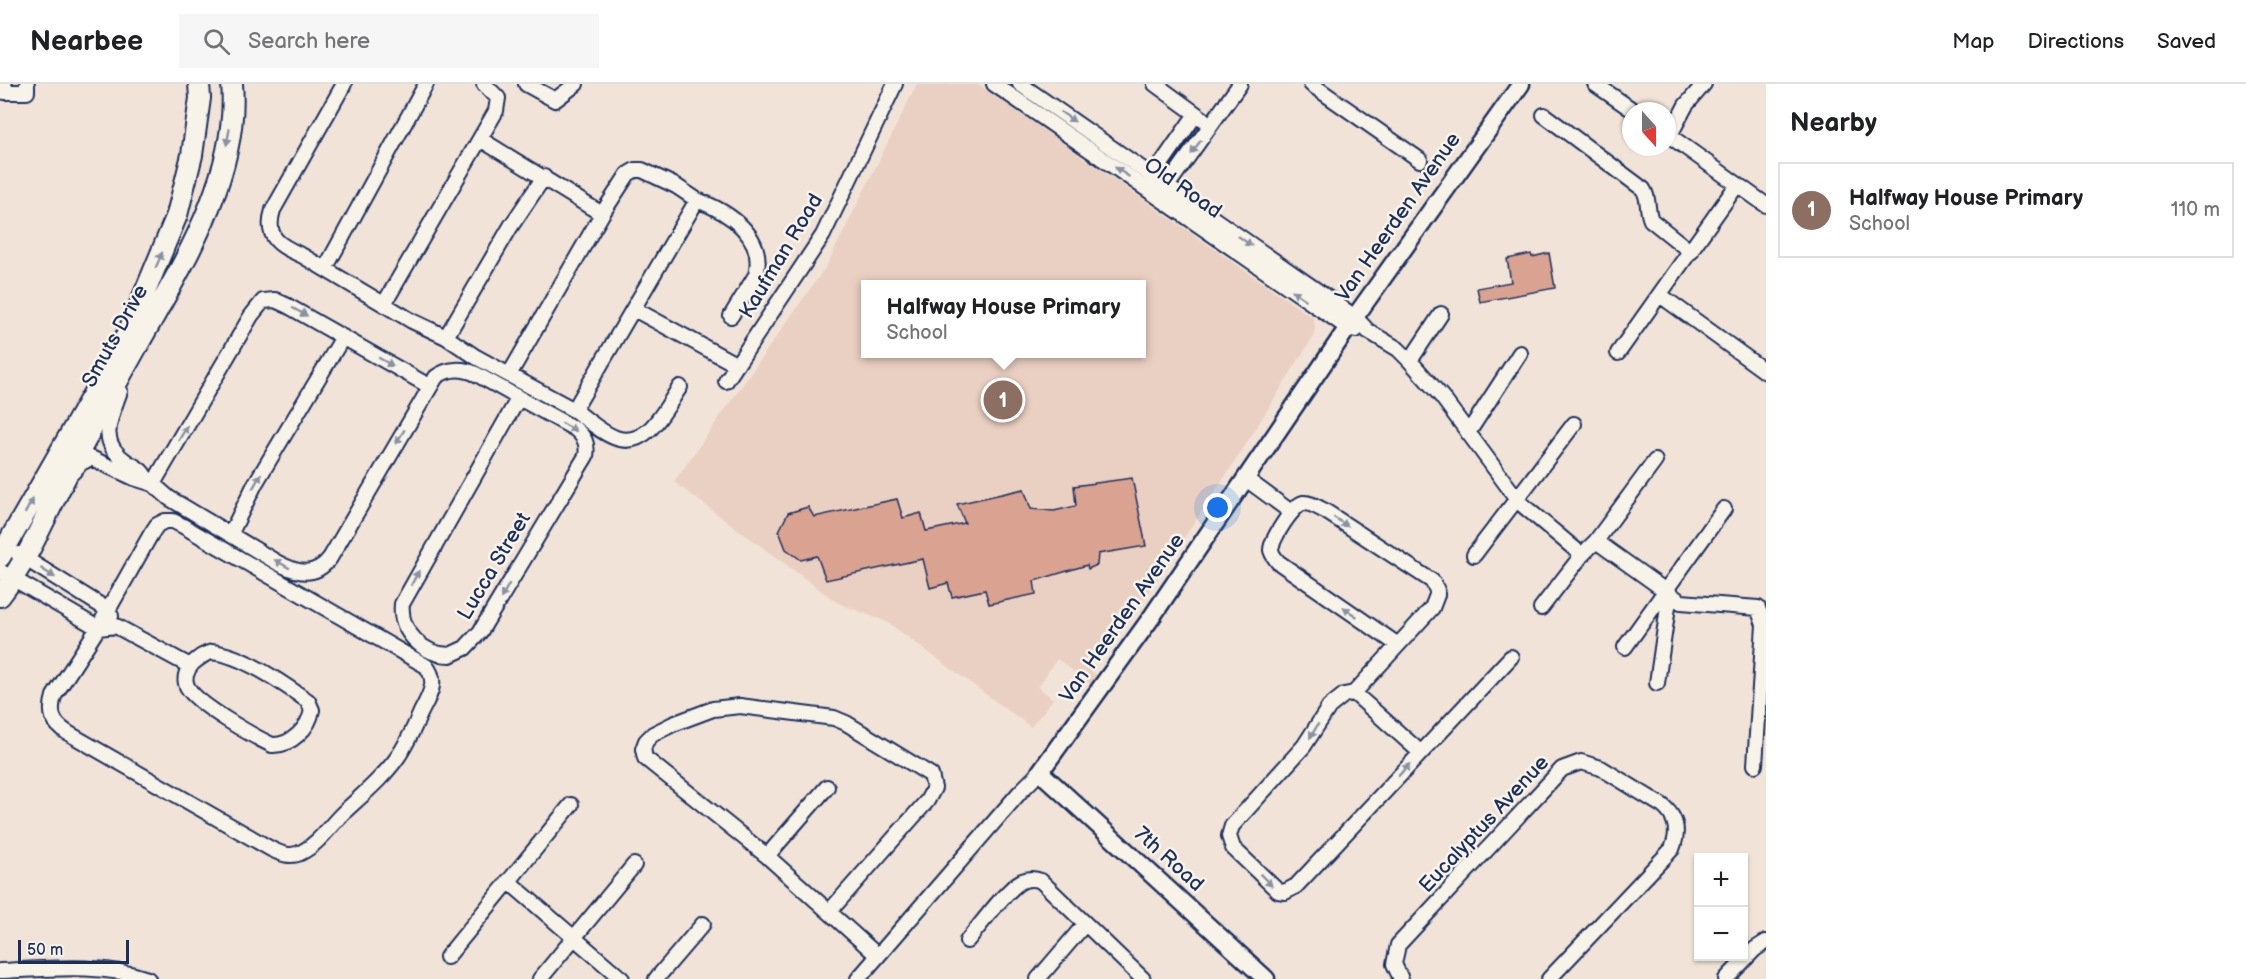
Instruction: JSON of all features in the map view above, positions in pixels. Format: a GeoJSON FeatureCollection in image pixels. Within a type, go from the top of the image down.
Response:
{"type":"FeatureCollection","features":[{"type":"Feature","properties":{"kind":"main road","name":"Smuts Drive"},"geometry":{"type":"LineString","coordinates":[[3,552],[128,333],[177,215],[194,144],[200,98],[199,84]]}},
{"type":"Feature","properties":{"kind":"main road","name":"Smuts Drive"},"geometry":{"type":"LineString","coordinates":[[0,596],[6,575],[25,559],[57,492],[198,233],[223,164],[233,115],[232,84]]}},
{"type":"Feature","properties":{"kind":"street"},"geometry":{"type":"LineString","coordinates":[[4,84],[4,92],[27,92],[27,84]]}},
{"type":"Feature","properties":{"kind":"street"},"geometry":{"type":"LineString","coordinates":[[344,84],[283,190],[271,217],[274,239],[412,321],[446,337],[476,357],[574,410],[609,435],[617,438],[632,440],[650,430],[680,387]]}},
{"type":"Feature","properties":{"kind":"street"},"geometry":{"type":"LineString","coordinates":[[325,269],[426,84]]}},
{"type":"Feature","properties":{"kind":"street"},"geometry":{"type":"LineString","coordinates":[[384,304],[480,139],[497,104],[498,98],[484,84]]}},
{"type":"Feature","properties":{"kind":"street"},"geometry":{"type":"LineString","coordinates":[[525,84],[555,100],[576,84]]}},
{"type":"Feature","properties":{"kind":"street","name":"Kaufman Road"},"geometry":{"type":"LineString","coordinates":[[726,381],[823,235],[895,84]]}},
{"type":"Feature","properties":{"kind":"street","name":"Old Road"},"geometry":{"type":"LineString","coordinates":[[994,84],[1163,192],[1351,323],[1398,349],[1442,397],[1524,507],[1582,555]]}},
{"type":"Feature","properties":{"kind":"street","name":"Old Road"},"geometry":{"type":"LineString","coordinates":[[1020,84],[1148,182]]}},
{"type":"Feature","properties":{"kind":"street"},"geometry":{"type":"LineString","coordinates":[[1155,84],[1212,125]]}},
{"type":"Feature","properties":{"kind":"street"},"geometry":{"type":"LineString","coordinates":[[1163,192],[1240,84]]}},
{"type":"Feature","properties":{"kind":"street"},"geometry":{"type":"LineString","coordinates":[[1311,84],[1420,160]]}},
{"type":"Feature","properties":{"kind":"street","name":"Van Heerden Avenue"},"geometry":{"type":"LineString","coordinates":[[858,979],[1020,792],[1040,772],[1102,688],[1351,323],[1521,84]]}},
{"type":"Feature","properties":{"kind":"street"},"geometry":{"type":"LineString","coordinates":[[1595,84],[1622,103]]}},
{"type":"Feature","properties":{"kind":"street"},"geometry":{"type":"LineString","coordinates":[[1676,122],[1686,105],[1703,85]]}},
{"type":"Feature","properties":{"kind":"street"},"geometry":{"type":"LineString","coordinates":[[1148,182],[1196,114]]}},
{"type":"Feature","properties":{"kind":"street"},"geometry":{"type":"LineString","coordinates":[[1544,115],[1643,189],[1648,196],[1648,214],[1651,220],[1691,252]]}},
{"type":"Feature","properties":{"kind":"street"},"geometry":{"type":"LineString","coordinates":[[480,139],[602,214]]}},
{"type":"Feature","properties":{"kind":"street"},"geometry":{"type":"LineString","coordinates":[[1676,141],[1766,205]]}},
{"type":"Feature","properties":{"kind":"street"},"geometry":{"type":"LineString","coordinates":[[509,375],[602,214],[628,174],[639,169],[724,212],[748,232],[755,247],[758,268],[756,276],[731,316]]}},
{"type":"Feature","properties":{"kind":"street"},"geometry":{"type":"LineString","coordinates":[[446,337],[511,226],[544,177]]}},
{"type":"Feature","properties":{"kind":"street"},"geometry":{"type":"LineString","coordinates":[[1618,353],[1737,185]]}},
{"type":"Feature","properties":{"kind":"street"},"geometry":{"type":"LineString","coordinates":[[574,410],[682,222],[697,200]]}},
{"type":"Feature","properties":{"kind":"street"},"geometry":{"type":"LineString","coordinates":[[1660,295],[1766,372]]}},
{"type":"Feature","properties":{"kind":"street"},"geometry":{"type":"LineString","coordinates":[[150,482],[251,316],[263,301],[275,300],[429,386]]}},
{"type":"Feature","properties":{"kind":"street"},"geometry":{"type":"LineString","coordinates":[[634,309],[737,365]]}},
{"type":"Feature","properties":{"kind":"street"},"geometry":{"type":"LineString","coordinates":[[1410,361],[1441,314]]}},
{"type":"Feature","properties":{"kind":"street"},"geometry":{"type":"LineString","coordinates":[[231,533],[255,484],[343,337]]}},
{"type":"Feature","properties":{"kind":"street"},"geometry":{"type":"LineString","coordinates":[[133,352],[109,429],[113,452],[143,471],[150,482],[169,498],[296,571],[310,572],[325,564],[438,374],[445,371],[464,370],[488,380],[518,399]]}},
{"type":"Feature","properties":{"kind":"street"},"geometry":{"type":"LineString","coordinates":[[1468,434],[1520,353]]}},
{"type":"Feature","properties":{"kind":"street","name":"Lucca Street"},"geometry":{"type":"LineString","coordinates":[[518,399],[580,433],[587,447],[586,456],[480,633],[465,648],[446,656],[426,648],[410,635],[401,617],[402,604],[518,399]]}},
{"type":"Feature","properties":{"kind":"street"},"geometry":{"type":"LineString","coordinates":[[1474,555],[1574,424]]}},
{"type":"Feature","properties":{"kind":"street"},"geometry":{"type":"LineString","coordinates":[[100,461],[111,447]]}},
{"type":"Feature","properties":{"kind":"street"},"geometry":{"type":"LineString","coordinates":[[57,492],[81,463],[91,458],[134,478],[150,482]]}},
{"type":"Feature","properties":{"kind":"street"},"geometry":{"type":"LineString","coordinates":[[1541,608],[1582,555],[1596,541],[1655,461]]}},
{"type":"Feature","properties":{"kind":"street"},"geometry":{"type":"LineString","coordinates":[[1246,479],[1291,512]]}},
{"type":"Feature","properties":{"kind":"street"},"geometry":{"type":"LineString","coordinates":[[1398,645],[1278,562],[1273,554],[1272,544],[1291,512],[1302,503],[1315,506],[1432,581],[1437,590],[1437,599],[1432,608],[1354,693],[1344,695],[1329,708],[1304,746],[1232,826],[1229,837],[1233,848],[1274,888],[1285,892],[1296,886],[1511,657]]}},
{"type":"Feature","properties":{"kind":"street"},"geometry":{"type":"LineString","coordinates":[[1625,647],[1668,592],[1724,509]]}},
{"type":"Feature","properties":{"kind":"street"},"geometry":{"type":"LineString","coordinates":[[173,521],[426,666],[433,682],[407,742],[379,780],[311,846],[302,853],[288,855],[271,849],[68,733],[55,723],[51,717],[50,708],[54,696],[108,610],[150,534],[160,523],[173,521]]}},
{"type":"Feature","properties":{"kind":"street"},"geometry":{"type":"LineString","coordinates":[[1596,541],[1684,603],[1755,607],[1762,613],[1764,625],[1755,765]]}},
{"type":"Feature","properties":{"kind":"street"},"geometry":{"type":"LineString","coordinates":[[3,552],[25,559],[108,610],[116,626]]}},
{"type":"Feature","properties":{"kind":"street"},"geometry":{"type":"LineString","coordinates":[[6,575],[98,628],[116,626],[190,666]]}},
{"type":"Feature","properties":{"kind":"street"},"geometry":{"type":"LineString","coordinates":[[1657,683],[1668,592]]}},
{"type":"Feature","properties":{"kind":"street"},"geometry":{"type":"LineString","coordinates":[[212,652],[224,653],[246,663],[299,694],[310,705],[312,710],[307,725],[292,739],[282,744],[272,745],[196,698],[188,689],[185,681],[190,666],[203,654],[212,652]]}},
{"type":"Feature","properties":{"kind":"street"},"geometry":{"type":"LineString","coordinates":[[1354,693],[1420,752]]}},
{"type":"Feature","properties":{"kind":"street"},"geometry":{"type":"LineString","coordinates":[[830,912],[927,801],[934,788],[931,775],[846,723],[834,718],[777,710],[740,706],[719,708],[673,724],[648,738],[643,749],[645,758],[767,856],[878,956]]}},
{"type":"Feature","properties":{"kind":"street","name":"Eucalyptus Avenue"},"geometry":{"type":"LineString","coordinates":[[1401,979],[1394,964],[1398,945],[1562,769],[1581,762],[1601,768],[1663,806],[1675,822],[1676,840],[1672,849],[1549,979]]}},
{"type":"Feature","properties":{"kind":"street","name":"7th Road"},"geometry":{"type":"LineString","coordinates":[[1040,772],[1266,979]]}},
{"type":"Feature","properties":{"kind":"street"},"geometry":{"type":"LineString","coordinates":[[767,856],[827,787]]}},
{"type":"Feature","properties":{"kind":"street"},"geometry":{"type":"LineString","coordinates":[[447,957],[571,805]]}},
{"type":"Feature","properties":{"kind":"street"},"geometry":{"type":"LineString","coordinates":[[540,979],[634,865]]}},
{"type":"Feature","properties":{"kind":"street"},"geometry":{"type":"LineString","coordinates":[[967,940],[1016,884],[1029,878],[1041,881],[1143,979]]}},
{"type":"Feature","properties":{"kind":"street"},"geometry":{"type":"LineString","coordinates":[[508,881],[622,979]]}},
{"type":"Feature","properties":{"kind":"street"},"geometry":{"type":"LineString","coordinates":[[656,979],[703,924]]}},
{"type":"Feature","properties":{"kind":"street"},"geometry":{"type":"LineString","coordinates":[[1038,979],[1085,924]]}},
{"type":"Feature","properties":{"kind":"street"},"geometry":{"type":"LineString","coordinates":[[1726,979],[1755,949],[1766,942]]}},
{"type":"Feature","properties":{"kind":"street"},"geometry":{"type":"LineString","coordinates":[[0,971],[84,969],[125,973],[148,979]]}},
{"type":"Feature","properties":{"kind":"shaded area"},"geometry":{"type":"Polygon","coordinates":[[[917,84],[978,84],[1313,318],[1315,327],[1313,337],[1234,463],[1136,610],[1112,641],[1100,643],[1082,663],[1102,680],[1096,688],[1057,659],[1038,687],[1053,699],[1031,727],[887,622],[838,603],[674,482],[827,265],[917,84]]]}},
{"type":"Feature","properties":{"kind":"building"},"geometry":{"type":"Polygon","coordinates":[[[1549,253],[1555,288],[1480,302],[1477,288],[1511,282],[1507,259],[1549,253]]]}},
{"type":"Feature","properties":{"kind":"building"},"geometry":{"type":"Polygon","coordinates":[[[1132,478],[1146,546],[1098,554],[1097,565],[1088,569],[1087,565],[1034,581],[1036,594],[989,604],[985,590],[952,597],[948,583],[930,588],[923,559],[826,580],[817,556],[801,560],[786,549],[779,531],[788,513],[808,507],[814,517],[897,499],[903,518],[921,513],[926,531],[965,523],[957,504],[1024,489],[1031,509],[1054,511],[1076,506],[1074,486],[1132,478]]]}},
{"type":"Feature","properties":{"kind":"place","name":"Halfway House Primary"},"geometry":{"type":"Point","coordinates":[1003,400]}}]}
